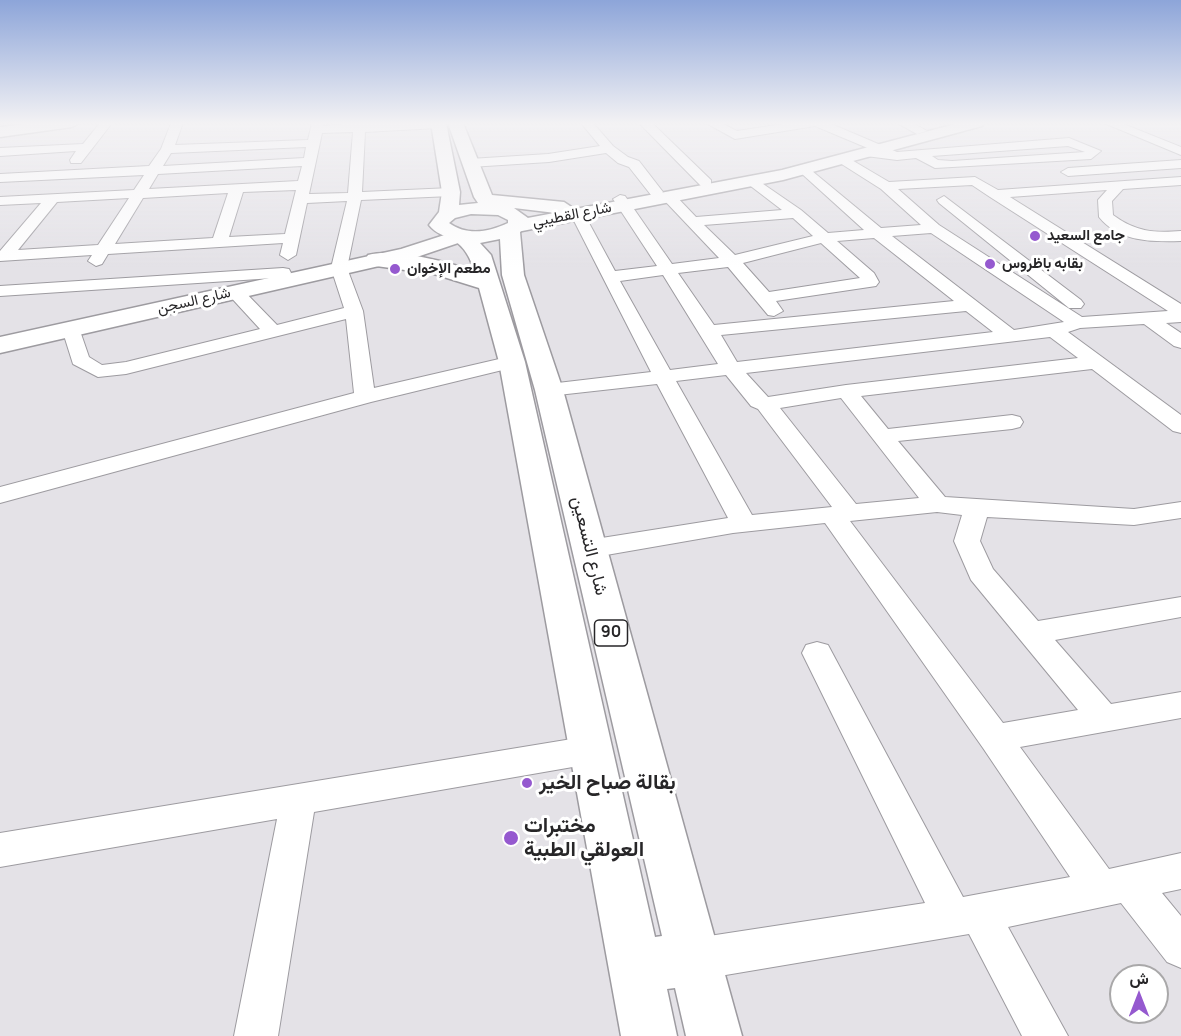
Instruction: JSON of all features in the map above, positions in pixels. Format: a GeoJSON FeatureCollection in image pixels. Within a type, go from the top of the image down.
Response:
{"type":"FeatureCollection","features":[{"type":"Feature","properties":{"kind":"main road"},"geometry":{"type":"LineString","coordinates":[[449,171],[452,228]]}},
{"type":"Feature","properties":{"kind":"main road","name":"شارع التسعين"},"geometry":{"type":"LineString","coordinates":[[475,171],[503,215],[513,275],[549,390],[696,958],[714,1036]]}},
{"type":"Feature","properties":{"kind":"main road","name":"شارع القطيبي"},"geometry":{"type":"LineString","coordinates":[[503,215],[571,210],[622,202],[762,171]]}},
{"type":"Feature","properties":{"kind":"main road","name":"شارع القطيبي"},"geometry":{"type":"LineString","coordinates":[[662,194],[753,181],[800,171]]}},
{"type":"Feature","properties":{"kind":"main road"},"geometry":{"type":"LineString","coordinates":[[382,258],[435,245],[471,208],[503,215],[571,210]]}},
{"type":"Feature","properties":{"kind":"main road"},"geometry":{"type":"LineString","coordinates":[[452,228],[488,236],[503,215]]}},
{"type":"Feature","properties":{"kind":"main road","name":"شارع التسعين"},"geometry":{"type":"LineString","coordinates":[[452,228],[480,255],[512,362],[649,1036]]}},
{"type":"Feature","properties":{"kind":"main road"},"geometry":{"type":"LineString","coordinates":[[382,258],[454,270],[489,284]]}},
{"type":"Feature","properties":{"kind":"main road","name":"شارع السجن"},"geometry":{"type":"LineString","coordinates":[[0,345],[235,292],[285,277],[382,258]]}},
{"type":"Feature","properties":{"kind":"main road"},"geometry":{"type":"LineString","coordinates":[[636,966],[696,958]]}},
{"type":"Feature","properties":{"kind":"street"},"geometry":{"type":"LineString","coordinates":[[32,199],[62,171]]}},
{"type":"Feature","properties":{"kind":"street"},"geometry":{"type":"LineString","coordinates":[[0,178],[122,171]]}},
{"type":"Feature","properties":{"kind":"street"},"geometry":{"type":"LineString","coordinates":[[79,286],[153,171]]}},
{"type":"Feature","properties":{"kind":"street"},"geometry":{"type":"LineString","coordinates":[[0,291],[285,277],[308,171]]}},
{"type":"Feature","properties":{"kind":"street"},"geometry":{"type":"LineString","coordinates":[[357,171],[355,196],[339,268],[354,311],[365,397]]}},
{"type":"Feature","properties":{"kind":"street"},"geometry":{"type":"LineString","coordinates":[[641,171],[715,248],[733,261],[783,324]]}},
{"type":"Feature","properties":{"kind":"street"},"geometry":{"type":"LineString","coordinates":[[694,171],[706,183]]}},
{"type":"Feature","properties":{"kind":"street"},"geometry":{"type":"LineString","coordinates":[[808,171],[876,232],[1010,336]]}},
{"type":"Feature","properties":{"kind":"street"},"geometry":{"type":"LineString","coordinates":[[862,171],[886,186],[939,231],[1087,322]]}},
{"type":"Feature","properties":{"kind":"street"},"geometry":{"type":"LineString","coordinates":[[1027,171],[1034,175]]}},
{"type":"Feature","properties":{"kind":"street"},"geometry":{"type":"LineString","coordinates":[[1057,173],[1082,171]]}},
{"type":"Feature","properties":{"kind":"street"},"geometry":{"type":"LineString","coordinates":[[753,181],[796,213],[868,277],[870,282],[764,298]]}},
{"type":"Feature","properties":{"kind":"street"},"geometry":{"type":"LineString","coordinates":[[886,186],[975,181],[997,186],[1063,190],[1177,183]]}},
{"type":"Feature","properties":{"kind":"street"},"geometry":{"type":"LineString","coordinates":[[997,186],[1038,222],[1181,314]]}},
{"type":"Feature","properties":{"kind":"street"},"geometry":{"type":"LineString","coordinates":[[1063,190],[1084,199],[1105,200],[1118,187]]}},
{"type":"Feature","properties":{"kind":"street"},"geometry":{"type":"LineString","coordinates":[[0,201],[237,188],[355,196],[451,192]]}},
{"type":"Feature","properties":{"kind":"street"},"geometry":{"type":"LineString","coordinates":[[219,242],[237,188]]}},
{"type":"Feature","properties":{"kind":"street"},"geometry":{"type":"LineString","coordinates":[[2,256],[53,198]]}},
{"type":"Feature","properties":{"kind":"street"},"geometry":{"type":"LineString","coordinates":[[944,200],[987,232],[1087,322]]}},
{"type":"Feature","properties":{"kind":"street"},"geometry":{"type":"LineString","coordinates":[[1105,200],[1106,217],[1126,233],[1147,238],[1181,236]]}},
{"type":"Feature","properties":{"kind":"street"},"geometry":{"type":"LineString","coordinates":[[622,202],[709,331],[730,368],[759,401],[766,404],[846,392],[1098,362]]}},
{"type":"Feature","properties":{"kind":"street"},"geometry":{"type":"LineString","coordinates":[[571,210],[744,524]]}},
{"type":"Feature","properties":{"kind":"street"},"geometry":{"type":"LineString","coordinates":[[691,222],[796,213]]}},
{"type":"Feature","properties":{"kind":"street"},"geometry":{"type":"LineString","coordinates":[[609,277],[733,261],[823,238],[876,232],[987,232],[1038,222]]}},
{"type":"Feature","properties":{"kind":"street"},"geometry":{"type":"LineString","coordinates":[[2,256],[292,238]]}},
{"type":"Feature","properties":{"kind":"street"},"geometry":{"type":"LineString","coordinates":[[235,292],[273,332]]}},
{"type":"Feature","properties":{"kind":"street"},"geometry":{"type":"LineString","coordinates":[[709,331],[970,305]]}},
{"type":"Feature","properties":{"kind":"street"},"geometry":{"type":"LineString","coordinates":[[71,328],[80,360],[98,371],[126,368],[354,311]]}},
{"type":"Feature","properties":{"kind":"street"},"geometry":{"type":"LineString","coordinates":[[549,390],[1054,332],[1087,322],[1181,314]]}},
{"type":"Feature","properties":{"kind":"street"},"geometry":{"type":"LineString","coordinates":[[1148,318],[1181,342]]}},
{"type":"Feature","properties":{"kind":"street"},"geometry":{"type":"LineString","coordinates":[[1054,332],[1098,362],[1181,426]]}},
{"type":"Feature","properties":{"kind":"street"},"geometry":{"type":"LineString","coordinates":[[0,495],[365,397],[512,362]]}},
{"type":"Feature","properties":{"kind":"street"},"geometry":{"type":"LineString","coordinates":[[846,392],[937,504]]}},
{"type":"Feature","properties":{"kind":"street"},"geometry":{"type":"LineString","coordinates":[[766,404],[995,738],[1116,887],[1181,948]]}},
{"type":"Feature","properties":{"kind":"street"},"geometry":{"type":"LineString","coordinates":[[883,436],[1012,422]]}},
{"type":"Feature","properties":{"kind":"street"},"geometry":{"type":"LineString","coordinates":[[589,549],[744,524],[937,504],[977,509],[1134,517],[1176,516]]}},
{"type":"Feature","properties":{"kind":"street"},"geometry":{"type":"LineString","coordinates":[[977,509],[967,541],[981,573],[1104,719]]}},
{"type":"Feature","properties":{"kind":"street"},"geometry":{"type":"LineString","coordinates":[[1032,633],[1181,608]]}},
{"type":"Feature","properties":{"kind":"street"},"geometry":{"type":"LineString","coordinates":[[817,653],[966,916],[1046,1036]]}},
{"type":"Feature","properties":{"kind":"street"},"geometry":{"type":"LineString","coordinates":[[995,738],[1181,705]]}},
{"type":"Feature","properties":{"kind":"street"},"geometry":{"type":"LineString","coordinates":[[0,850],[590,750]]}},
{"type":"Feature","properties":{"kind":"street"},"geometry":{"type":"LineString","coordinates":[[256,1036],[297,801]]}},
{"type":"Feature","properties":{"kind":"street"},"geometry":{"type":"LineString","coordinates":[[696,958],[966,916],[1116,887],[1181,871]]}},
{"type":"Feature","properties":{"kind":"place","name":"جامع السعيد"},"geometry":{"type":"Point","coordinates":[1035,236]}},
{"type":"Feature","properties":{"kind":"place","name":"بقابه باظروس"},"geometry":{"type":"Point","coordinates":[990,264]}},
{"type":"Feature","properties":{"kind":"place","name":"مطعم الإخوان"},"geometry":{"type":"Point","coordinates":[395,269]}},
{"type":"Feature","properties":{"kind":"place","name":"بقالة صباح الخير"},"geometry":{"type":"Point","coordinates":[527,783]}},
{"type":"Feature","properties":{"kind":"place","name":"مختبرات العولقي الطبية"},"geometry":{"type":"Point","coordinates":[511,838]}}]}
